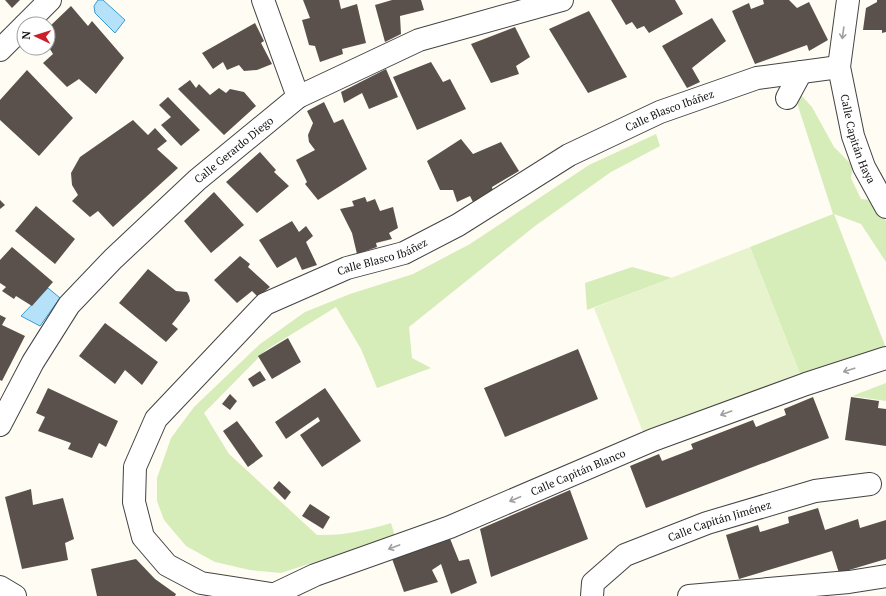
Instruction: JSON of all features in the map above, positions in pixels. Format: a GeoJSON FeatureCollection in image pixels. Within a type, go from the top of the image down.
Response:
{"type":"FeatureCollection","features":[{"type":"Feature","properties":{"kind":"street"},"geometry":{"type":"LineString","coordinates":[[34,16],[50,0]]}},
{"type":"Feature","properties":{"kind":"street"},"geometry":{"type":"LineString","coordinates":[[263,0],[298,97]]}},
{"type":"Feature","properties":{"kind":"street","name":"Calle Gerardo Diego"},"geometry":{"type":"LineString","coordinates":[[0,425],[33,362],[69,305],[113,259],[198,180],[298,97],[419,40],[562,0]]}},
{"type":"Feature","properties":{"kind":"street"},"geometry":{"type":"LineString","coordinates":[[839,67],[848,0]]}},
{"type":"Feature","properties":{"kind":"street"},"geometry":{"type":"LineString","coordinates":[[0,50],[16,34]]}},
{"type":"Feature","properties":{"kind":"street","name":"Calle Blasco Ibáñez"},"geometry":{"type":"LineString","coordinates":[[279,595],[201,583],[167,565],[143,537],[134,502],[135,467],[156,419],[265,304],[347,268],[404,253],[458,225],[569,155],[660,112],[757,78],[839,67]]}},
{"type":"Feature","properties":{"kind":"street","name":"Calle Capitán Haya"},"geometry":{"type":"LineString","coordinates":[[839,67],[852,136],[864,167],[883,196]]}},
{"type":"Feature","properties":{"kind":"street"},"geometry":{"type":"LineString","coordinates":[[787,98],[801,72]]}},
{"type":"Feature","properties":{"kind":"street","name":"Calle Capitán Blanco"},"geometry":{"type":"LineString","coordinates":[[279,595],[316,575],[450,527],[653,440],[806,384],[886,358]]}},
{"type":"Feature","properties":{"kind":"street","name":"Calle Capitán Jiménez"},"geometry":{"type":"LineString","coordinates":[[592,596],[593,583],[626,555],[707,523],[815,490],[870,484]]}},
{"type":"Feature","properties":{"kind":"street"},"geometry":{"type":"LineString","coordinates":[[689,596],[850,582],[886,576]]}},
{"type":"Feature","properties":{"kind":"street"},"geometry":{"type":"LineString","coordinates":[[0,587],[15,596]]}},
{"type":"Feature","properties":{"kind":"green space"},"geometry":{"type":"Polygon","coordinates":[[[801,95],[812,107],[834,147],[853,166],[851,178],[861,199],[871,200],[886,221],[886,262],[861,224],[834,214],[886,348],[802,379],[750,247],[833,214],[797,103],[801,95]]]}},
{"type":"Feature","properties":{"kind":"green space"},"geometry":{"type":"Polygon","coordinates":[[[656,134],[660,146],[611,172],[535,226],[409,327],[412,358],[431,368],[377,388],[361,349],[336,307],[266,350],[204,413],[229,454],[317,535],[346,533],[391,523],[395,536],[281,573],[250,570],[215,562],[186,546],[164,520],[157,501],[157,478],[171,438],[194,407],[260,344],[305,312],[350,294],[413,274],[470,244],[589,165],[656,134]]]}},
{"type":"Feature","properties":{"kind":"green space"},"geometry":{"type":"Polygon","coordinates":[[[750,247],[802,379],[645,437],[594,308],[750,247]]]}},
{"type":"Feature","properties":{"kind":"green space"},"geometry":{"type":"Polygon","coordinates":[[[632,267],[672,278],[587,310],[585,283],[632,267]]]}},
{"type":"Feature","properties":{"kind":"green space"},"geometry":{"type":"Polygon","coordinates":[[[886,383],[886,401],[852,396],[886,383]]]}},
{"type":"Feature","properties":{"kind":"water"},"geometry":{"type":"Polygon","coordinates":[[[98,0],[103,0],[125,20],[115,33],[95,13],[94,6],[98,0]]]}},
{"type":"Feature","properties":{"kind":"water"},"geometry":{"type":"Polygon","coordinates":[[[48,288],[60,298],[40,326],[21,316],[48,288]]]}},
{"type":"Feature","properties":{"kind":"building"},"geometry":{"type":"Polygon","coordinates":[[[5,0],[20,0],[12,8],[5,0]]]}},
{"type":"Feature","properties":{"kind":"building"},"geometry":{"type":"Polygon","coordinates":[[[303,0],[339,0],[341,9],[357,4],[366,43],[342,49],[343,54],[320,62],[315,46],[309,45],[302,20],[310,18],[303,0]]]}},
{"type":"Feature","properties":{"kind":"building"},"geometry":{"type":"Polygon","coordinates":[[[392,0],[421,0],[424,10],[400,16],[401,34],[385,42],[375,5],[392,0]]]}},
{"type":"Feature","properties":{"kind":"building"},"geometry":{"type":"Polygon","coordinates":[[[611,0],[675,0],[683,14],[649,33],[644,26],[637,29],[632,22],[626,25],[611,0]]]}},
{"type":"Feature","properties":{"kind":"building"},"geometry":{"type":"Polygon","coordinates":[[[763,0],[789,0],[797,8],[809,2],[828,40],[809,51],[807,45],[755,64],[732,11],[749,3],[751,9],[764,4],[763,0]]]}},
{"type":"Feature","properties":{"kind":"building"},"geometry":{"type":"Polygon","coordinates":[[[877,0],[886,0],[886,32],[882,33],[882,30],[863,30],[866,8],[877,2],[877,0]]]}},
{"type":"Feature","properties":{"kind":"building"},"geometry":{"type":"Polygon","coordinates":[[[71,6],[88,26],[92,21],[124,58],[96,94],[79,79],[67,87],[43,63],[51,56],[56,56],[56,20],[71,6]]]}},
{"type":"Feature","properties":{"kind":"building"},"geometry":{"type":"Polygon","coordinates":[[[589,11],[627,77],[588,93],[549,29],[589,11]]]}},
{"type":"Feature","properties":{"kind":"building"},"geometry":{"type":"Polygon","coordinates":[[[712,18],[726,41],[692,68],[700,82],[687,88],[662,46],[712,18]]]}},
{"type":"Feature","properties":{"kind":"building"},"geometry":{"type":"Polygon","coordinates":[[[255,23],[264,41],[261,43],[272,64],[257,70],[244,71],[239,65],[227,70],[223,62],[213,69],[202,53],[255,23]]]}},
{"type":"Feature","properties":{"kind":"building"},"geometry":{"type":"Polygon","coordinates":[[[515,27],[530,57],[516,66],[519,74],[491,83],[471,44],[515,27]]]}},
{"type":"Feature","properties":{"kind":"building"},"geometry":{"type":"Polygon","coordinates":[[[431,62],[443,82],[450,79],[466,109],[417,130],[393,77],[431,62]]]}},
{"type":"Feature","properties":{"kind":"building"},"geometry":{"type":"Polygon","coordinates":[[[386,69],[398,97],[369,109],[362,93],[344,103],[341,92],[386,69]]]}},
{"type":"Feature","properties":{"kind":"building"},"geometry":{"type":"Polygon","coordinates":[[[27,70],[73,118],[39,156],[0,120],[0,100],[27,70]]]}},
{"type":"Feature","properties":{"kind":"building"},"geometry":{"type":"Polygon","coordinates":[[[190,80],[196,88],[199,84],[210,95],[219,88],[226,93],[230,89],[244,92],[256,106],[224,135],[178,89],[190,80]]]}},
{"type":"Feature","properties":{"kind":"building"},"geometry":{"type":"Polygon","coordinates":[[[168,97],[200,130],[181,146],[161,125],[171,117],[159,105],[168,97]]]}},
{"type":"Feature","properties":{"kind":"building"},"geometry":{"type":"Polygon","coordinates":[[[324,102],[334,123],[343,119],[367,169],[318,200],[305,184],[307,182],[296,160],[315,150],[309,142],[308,135],[313,123],[307,111],[324,102]]]}},
{"type":"Feature","properties":{"kind":"building"},"geometry":{"type":"Polygon","coordinates":[[[133,120],[148,135],[155,128],[167,141],[157,149],[178,168],[113,227],[98,211],[90,217],[72,201],[78,195],[72,185],[71,173],[80,157],[133,120]]]}},
{"type":"Feature","properties":{"kind":"building"},"geometry":{"type":"Polygon","coordinates":[[[461,139],[473,154],[501,142],[519,171],[492,187],[493,192],[473,202],[470,196],[457,202],[453,190],[440,190],[427,161],[461,139]]]}},
{"type":"Feature","properties":{"kind":"building"},"geometry":{"type":"Polygon","coordinates":[[[260,152],[276,170],[274,172],[289,186],[257,213],[226,182],[260,152]]]}},
{"type":"Feature","properties":{"kind":"building"},"geometry":{"type":"Polygon","coordinates":[[[214,192],[244,225],[211,253],[184,221],[214,192]]]}},
{"type":"Feature","properties":{"kind":"building"},"geometry":{"type":"Polygon","coordinates":[[[365,197],[367,202],[375,199],[380,211],[393,207],[398,228],[389,233],[392,239],[376,243],[377,247],[357,254],[352,233],[340,209],[354,206],[352,201],[365,197]]]}},
{"type":"Feature","properties":{"kind":"building"},"geometry":{"type":"Polygon","coordinates":[[[0,200],[5,205],[0,209],[0,200]]]}},
{"type":"Feature","properties":{"kind":"building"},"geometry":{"type":"Polygon","coordinates":[[[36,206],[75,239],[55,264],[15,231],[36,206]]]}},
{"type":"Feature","properties":{"kind":"building"},"geometry":{"type":"Polygon","coordinates":[[[292,221],[299,232],[306,226],[313,236],[306,242],[317,265],[302,270],[296,257],[277,268],[259,240],[292,221]]]}},
{"type":"Feature","properties":{"kind":"building"},"geometry":{"type":"Polygon","coordinates":[[[12,247],[53,282],[32,306],[16,296],[14,299],[2,291],[6,287],[0,283],[0,260],[12,247]]]}},
{"type":"Feature","properties":{"kind":"building"},"geometry":{"type":"Polygon","coordinates":[[[240,256],[250,264],[248,267],[270,287],[258,297],[252,291],[237,303],[214,280],[240,256]]]}},
{"type":"Feature","properties":{"kind":"building"},"geometry":{"type":"Polygon","coordinates":[[[148,269],[176,291],[187,292],[189,296],[190,301],[172,324],[178,329],[166,342],[119,303],[148,269]]]}},
{"type":"Feature","properties":{"kind":"building"},"geometry":{"type":"Polygon","coordinates":[[[0,315],[6,318],[2,325],[25,336],[2,381],[0,380],[0,315]]]}},
{"type":"Feature","properties":{"kind":"building"},"geometry":{"type":"Polygon","coordinates":[[[105,323],[158,362],[142,385],[125,370],[115,384],[79,356],[105,323]]]}},
{"type":"Feature","properties":{"kind":"building"},"geometry":{"type":"Polygon","coordinates":[[[288,338],[301,362],[272,379],[258,356],[288,338]]]}},
{"type":"Feature","properties":{"kind":"building"},"geometry":{"type":"Polygon","coordinates":[[[578,349],[598,399],[505,437],[484,388],[578,349]]]}},
{"type":"Feature","properties":{"kind":"building"},"geometry":{"type":"Polygon","coordinates":[[[260,371],[266,380],[253,387],[248,379],[260,371]]]}},
{"type":"Feature","properties":{"kind":"building"},"geometry":{"type":"Polygon","coordinates":[[[48,388],[118,421],[106,447],[99,443],[92,458],[68,449],[71,443],[38,431],[45,417],[36,413],[48,388]]]}},
{"type":"Feature","properties":{"kind":"building"},"geometry":{"type":"Polygon","coordinates":[[[325,388],[361,441],[322,467],[300,435],[320,421],[318,417],[286,439],[275,422],[325,388]]]}},
{"type":"Feature","properties":{"kind":"building"},"geometry":{"type":"Polygon","coordinates":[[[230,394],[237,401],[230,410],[222,404],[230,394]]]}},
{"type":"Feature","properties":{"kind":"building"},"geometry":{"type":"Polygon","coordinates":[[[813,397],[829,438],[646,508],[630,466],[659,454],[662,461],[693,449],[691,444],[753,420],[756,427],[786,415],[784,409],[813,397]]]}},
{"type":"Feature","properties":{"kind":"building"},"geometry":{"type":"Polygon","coordinates":[[[851,397],[879,401],[878,408],[886,409],[886,446],[845,440],[851,397]]]}},
{"type":"Feature","properties":{"kind":"building"},"geometry":{"type":"Polygon","coordinates":[[[237,421],[263,456],[248,467],[223,431],[237,421]]]}},
{"type":"Feature","properties":{"kind":"building"},"geometry":{"type":"Polygon","coordinates":[[[279,481],[291,492],[285,500],[273,488],[279,481]]]}},
{"type":"Feature","properties":{"kind":"building"},"geometry":{"type":"Polygon","coordinates":[[[31,489],[33,505],[63,498],[74,539],[65,543],[68,560],[22,569],[5,497],[31,489]]]}},
{"type":"Feature","properties":{"kind":"building"},"geometry":{"type":"Polygon","coordinates":[[[570,490],[588,539],[491,577],[480,529],[570,490]]]}},
{"type":"Feature","properties":{"kind":"building"},"geometry":{"type":"Polygon","coordinates":[[[310,504],[330,517],[323,529],[302,516],[310,504]]]}},
{"type":"Feature","properties":{"kind":"building"},"geometry":{"type":"Polygon","coordinates":[[[818,508],[825,530],[858,519],[860,528],[886,520],[886,559],[839,573],[832,551],[739,579],[726,535],[758,525],[760,532],[789,523],[788,517],[818,508]]]}},
{"type":"Feature","properties":{"kind":"building"},"geometry":{"type":"Polygon","coordinates":[[[449,536],[459,561],[469,559],[477,583],[451,594],[441,564],[432,570],[438,582],[404,592],[391,556],[449,536]]]}},
{"type":"Feature","properties":{"kind":"building"},"geometry":{"type":"Polygon","coordinates":[[[136,559],[155,579],[176,594],[175,596],[97,596],[91,569],[136,559]]]}}]}
